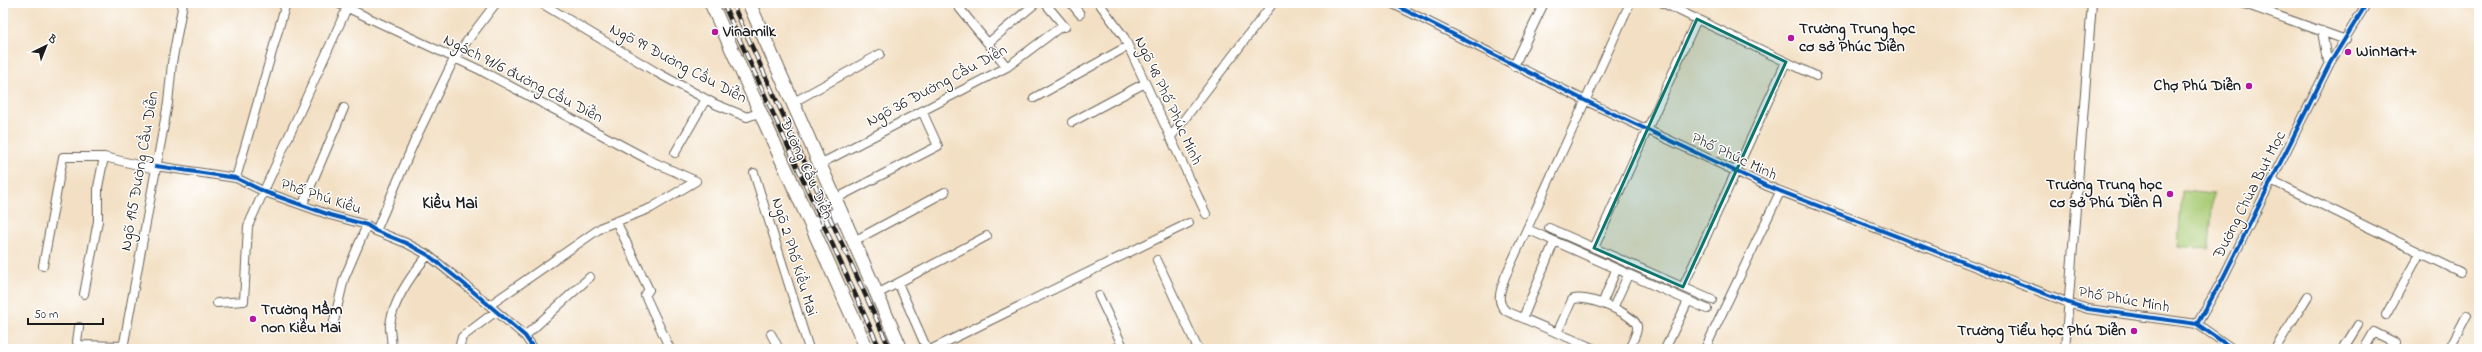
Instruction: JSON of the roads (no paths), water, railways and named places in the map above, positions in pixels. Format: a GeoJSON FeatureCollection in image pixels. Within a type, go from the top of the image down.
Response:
{"type":"FeatureCollection","features":[{"type":"Feature","properties":{"kind":"highway","name":"Đường Cầu Diễn"},"geometry":{"type":"LineString","coordinates":[[711,3],[813,225],[867,349]]}},
{"type":"Feature","properties":{"kind":"highway","name":"Đường Cầu Diễn"},"geometry":{"type":"LineString","coordinates":[[749,3],[901,349]]}},
{"type":"Feature","properties":{"kind":"highway"},"geometry":{"type":"LineString","coordinates":[[813,225],[841,212]]}},
{"type":"Feature","properties":{"kind":"street","name":"Ngõ 195 Đường Cầu Diễn"},"geometry":{"type":"LineString","coordinates":[[79,327],[77,342],[80,345],[121,346],[124,343],[168,103],[172,63],[182,3]]}},
{"type":"Feature","properties":{"kind":"street"},"geometry":{"type":"LineString","coordinates":[[236,178],[286,3]]}},
{"type":"Feature","properties":{"kind":"street","name":"Ngách 91/6 đường Cầu Diễn"},"geometry":{"type":"LineString","coordinates":[[337,3],[455,57],[651,161],[696,181],[651,208],[616,221]]}},
{"type":"Feature","properties":{"kind":"street"},"geometry":{"type":"LineString","coordinates":[[376,231],[415,140],[455,57],[496,3]]}},
{"type":"Feature","properties":{"kind":"street","name":"Ngõ 99 Đường Cầu Diễn"},"geometry":{"type":"LineString","coordinates":[[541,3],[706,99],[747,117],[761,112]]}},
{"type":"Feature","properties":{"kind":"street"},"geometry":{"type":"LineString","coordinates":[[988,43],[1036,3]]}},
{"type":"Feature","properties":{"kind":"street","name":"Ngõ 36 Đường Cầu Diễn"},"geometry":{"type":"LineString","coordinates":[[820,164],[1007,67],[1064,26],[1045,3]]}},
{"type":"Feature","properties":{"kind":"street"},"geometry":{"type":"LineString","coordinates":[[1071,3],[1080,14]]}},
{"type":"Feature","properties":{"kind":"street","name":"Ngõ 48 Phố Phúc Minh"},"geometry":{"type":"LineString","coordinates":[[1099,3],[1124,37],[1206,214]]}},
{"type":"Feature","properties":{"kind":"street"},"geometry":{"type":"LineString","coordinates":[[1170,138],[1273,3]]}},
{"type":"Feature","properties":{"kind":"street","name":"Phố Phúc Minh"},"geometry":{"type":"LineString","coordinates":[[1392,3],[1514,66],[1780,192],[2069,303],[2088,308],[2197,324]]}},
{"type":"Feature","properties":{"kind":"street"},"geometry":{"type":"LineString","coordinates":[[1514,66],[1544,3]]}},
{"type":"Feature","properties":{"kind":"street"},"geometry":{"type":"LineString","coordinates":[[1595,349],[1506,311],[1500,305],[1498,298],[1505,277],[1584,100],[1630,3]]}},
{"type":"Feature","properties":{"kind":"street"},"geometry":{"type":"LineString","coordinates":[[1663,3],[1816,76]]}},
{"type":"Feature","properties":{"kind":"street"},"geometry":{"type":"LineString","coordinates":[[2065,349],[2092,3]]}},
{"type":"Feature","properties":{"kind":"street"},"geometry":{"type":"LineString","coordinates":[[2242,3],[2346,40]]}},
{"type":"Feature","properties":{"kind":"street","name":"Đường Chùa Bụt Mọc"},"geometry":{"type":"LineString","coordinates":[[2197,324],[2330,63],[2346,40],[2367,3]]}},
{"type":"Feature","properties":{"kind":"street"},"geometry":{"type":"LineString","coordinates":[[958,4],[1007,67]]}},
{"type":"Feature","properties":{"kind":"street"},"geometry":{"type":"LineString","coordinates":[[217,303],[244,301],[248,226],[265,192],[347,8]]}},
{"type":"Feature","properties":{"kind":"street"},"geometry":{"type":"LineString","coordinates":[[1594,248],[1697,19]]}},
{"type":"Feature","properties":{"kind":"street"},"geometry":{"type":"LineString","coordinates":[[2322,31],[2326,55],[2330,63]]}},
{"type":"Feature","properties":{"kind":"street"},"geometry":{"type":"LineString","coordinates":[[1034,98],[1128,46]]}},
{"type":"Feature","properties":{"kind":"street"},"geometry":{"type":"LineString","coordinates":[[792,103],[880,54]]}},
{"type":"Feature","properties":{"kind":"street"},"geometry":{"type":"LineString","coordinates":[[1683,287],[1737,172],[1786,62]]}},
{"type":"Feature","properties":{"kind":"street"},"geometry":{"type":"LineString","coordinates":[[1072,122],[1145,84]]}},
{"type":"Feature","properties":{"kind":"street"},"geometry":{"type":"LineString","coordinates":[[676,153],[706,99]]}},
{"type":"Feature","properties":{"kind":"street"},"geometry":{"type":"LineString","coordinates":[[303,204],[344,108]]}},
{"type":"Feature","properties":{"kind":"street"},"geometry":{"type":"LineString","coordinates":[[835,199],[938,146],[922,111]]}},
{"type":"Feature","properties":{"kind":"street","name":"Phố Phú Kiều"},"geometry":{"type":"LineString","coordinates":[[43,266],[63,157],[104,157],[156,168],[236,178],[265,192],[303,204],[330,215],[367,225],[376,231],[428,255],[490,305],[495,312],[525,336],[534,349]]}},
{"type":"Feature","properties":{"kind":"street","name":"Ngõ 195 Đường Cầu Diễn"},"geometry":{"type":"LineString","coordinates":[[84,294],[98,220],[98,187],[104,157]]}},
{"type":"Feature","properties":{"kind":"street","name":"Ngõ 2 Phố Kiều Mai"},"geometry":{"type":"LineString","coordinates":[[754,173],[809,349]]}},
{"type":"Feature","properties":{"kind":"street"},"geometry":{"type":"LineString","coordinates":[[2271,180],[2460,272]]}},
{"type":"Feature","properties":{"kind":"street"},"geometry":{"type":"LineString","coordinates":[[854,241],[945,192]]}},
{"type":"Feature","properties":{"kind":"street"},"geometry":{"type":"LineString","coordinates":[[1705,349],[1780,192]]}},
{"type":"Feature","properties":{"kind":"street"},"geometry":{"type":"LineString","coordinates":[[490,305],[602,227],[616,221],[643,275],[649,290],[645,295],[670,349]]}},
{"type":"Feature","properties":{"kind":"street"},"geometry":{"type":"LineString","coordinates":[[932,349],[1189,223]]}},
{"type":"Feature","properties":{"kind":"street"},"geometry":{"type":"LineString","coordinates":[[334,321],[344,279],[367,225]]}},
{"type":"Feature","properties":{"kind":"street"},"geometry":{"type":"LineString","coordinates":[[1549,228],[1712,300]]}},
{"type":"Feature","properties":{"kind":"street"},"geometry":{"type":"LineString","coordinates":[[1527,229],[1616,270],[1707,309]]}},
{"type":"Feature","properties":{"kind":"street"},"geometry":{"type":"LineString","coordinates":[[877,294],[987,236]]}},
{"type":"Feature","properties":{"kind":"street"},"geometry":{"type":"LineString","coordinates":[[1523,318],[1554,242]]}},
{"type":"Feature","properties":{"kind":"street"},"geometry":{"type":"LineString","coordinates":[[2386,315],[2420,253]]}},
{"type":"Feature","properties":{"kind":"street"},"geometry":{"type":"LineString","coordinates":[[391,349],[390,325],[398,302],[412,274],[428,255]]}},
{"type":"Feature","properties":{"kind":"street"},"geometry":{"type":"LineString","coordinates":[[1157,260],[1198,349]]}},
{"type":"Feature","properties":{"kind":"street"},"geometry":{"type":"LineString","coordinates":[[1602,304],[1616,270]]}},
{"type":"Feature","properties":{"kind":"street"},"geometry":{"type":"LineString","coordinates":[[1613,308],[1628,275]]}},
{"type":"Feature","properties":{"kind":"street"},"geometry":{"type":"LineString","coordinates":[[525,336],[590,277]]}},
{"type":"Feature","properties":{"kind":"street"},"geometry":{"type":"LineString","coordinates":[[898,283],[927,349]]}},
{"type":"Feature","properties":{"kind":"street"},"geometry":{"type":"LineString","coordinates":[[1099,296],[1123,347],[1113,349]]}},
{"type":"Feature","properties":{"kind":"street"},"geometry":{"type":"LineString","coordinates":[[2275,349],[2308,296]]}},
{"type":"Feature","properties":{"kind":"street"},"geometry":{"type":"LineString","coordinates":[[1557,333],[1568,306],[1576,297],[1613,308],[1635,321],[1637,328],[1636,334],[1629,349]]}},
{"type":"Feature","properties":{"kind":"street"},"geometry":{"type":"LineString","coordinates":[[1665,349],[1688,301]]}},
{"type":"Feature","properties":{"kind":"street"},"geometry":{"type":"LineString","coordinates":[[459,349],[462,337],[495,312]]}},
{"type":"Feature","properties":{"kind":"street"},"geometry":{"type":"LineString","coordinates":[[2449,349],[2467,316]]}},
{"type":"Feature","properties":{"kind":"street"},"geometry":{"type":"LineString","coordinates":[[2197,324],[2233,349]]}},
{"type":"Feature","properties":{"kind":"street"},"geometry":{"type":"LineString","coordinates":[[2343,349],[2358,325]]}},
{"type":"Feature","properties":{"kind":"street"},"geometry":{"type":"LineString","coordinates":[[2364,349],[2374,332],[2396,343]]}},
{"type":"Feature","properties":{"kind":"street"},"geometry":{"type":"LineString","coordinates":[[771,334],[778,349]]}},
{"type":"Feature","properties":{"kind":"railway"},"geometry":{"type":"LineString","coordinates":[[723,3],[880,349]]}},
{"type":"Feature","properties":{"kind":"railway"},"geometry":{"type":"LineString","coordinates":[[732,3],[890,349]]}},
{"type":"Feature","properties":{"kind":"place","name":"Vinamilk"},"geometry":{"type":"Point","coordinates":[715,32]}},
{"type":"Feature","properties":{"kind":"place","name":"Trường Trung học cơ sở Phúc Diễn"},"geometry":{"type":"Point","coordinates":[1791,38]}},
{"type":"Feature","properties":{"kind":"place","name":"WinMart+"},"geometry":{"type":"Point","coordinates":[2348,52]}},
{"type":"Feature","properties":{"kind":"place","name":"Chợ Phú Diễn"},"geometry":{"type":"Point","coordinates":[2249,86]}},
{"type":"Feature","properties":{"kind":"place","name":"Trường Trung học cơ sở Phú Diễn A"},"geometry":{"type":"Point","coordinates":[2170,194]}},
{"type":"Feature","properties":{"kind":"place","name":"Trường Mầm non Kiều Mai"},"geometry":{"type":"Point","coordinates":[253,319]}},
{"type":"Feature","properties":{"kind":"place","name":"Trường Tiểu học Phú Diễn"},"geometry":{"type":"Point","coordinates":[2134,331]}},
{"type":"Feature","properties":{"kind":"district","name":"Kiều Mai"},"geometry":{"type":"Point","coordinates":[450,203]}}]}
